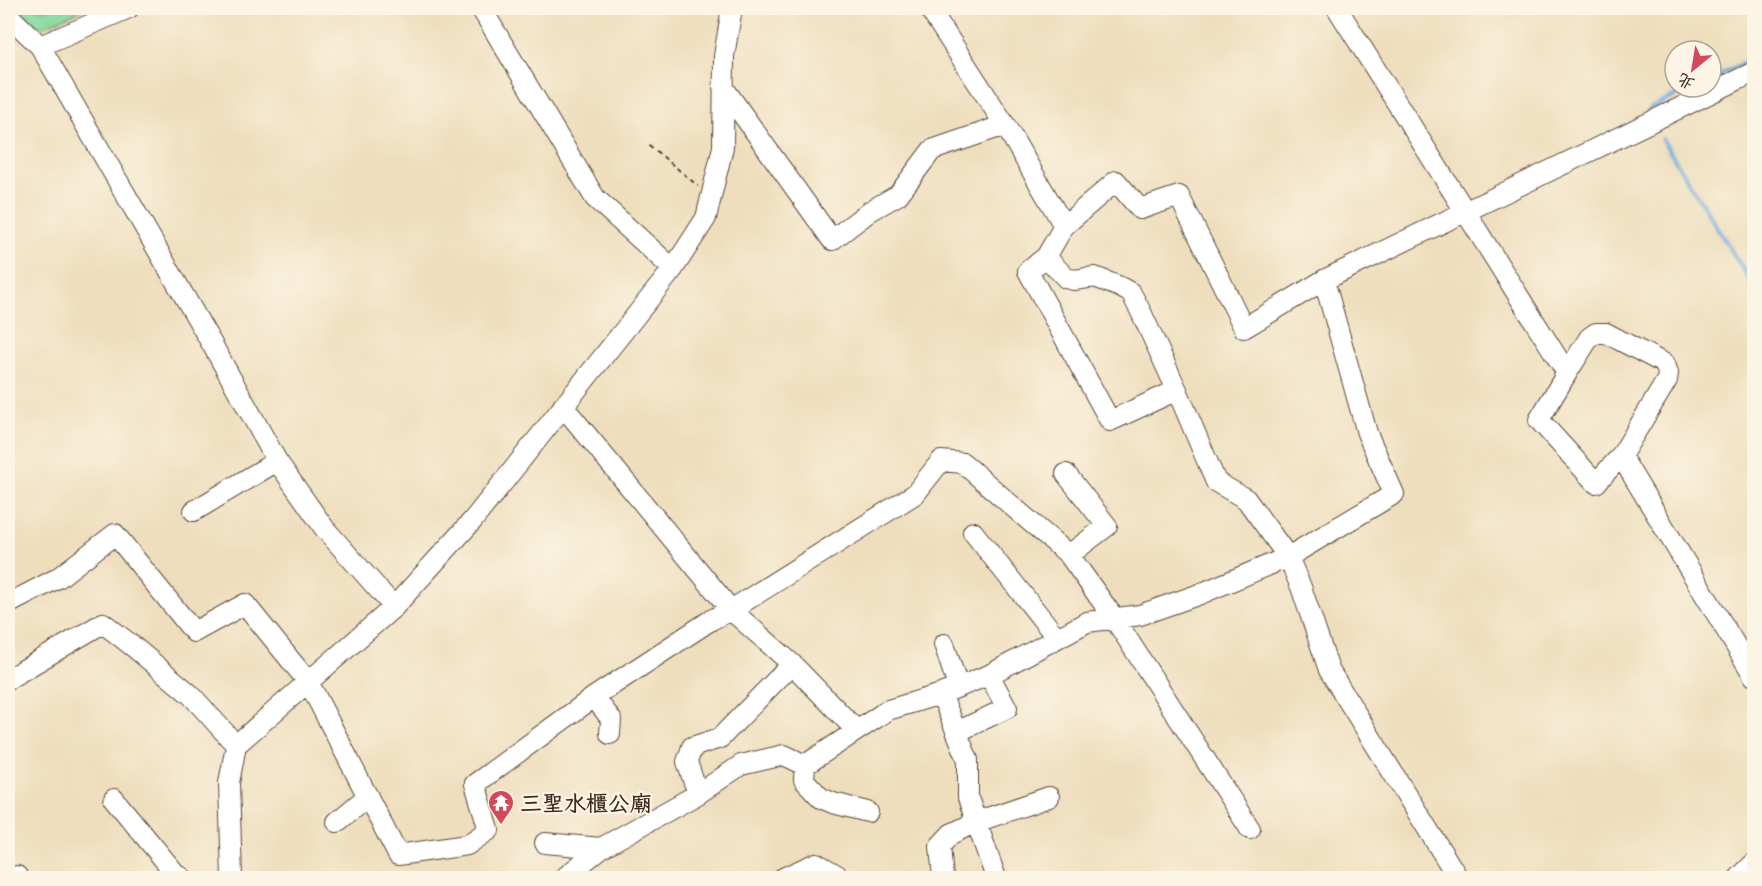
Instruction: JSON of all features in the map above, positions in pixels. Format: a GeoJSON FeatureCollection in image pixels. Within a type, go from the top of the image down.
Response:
{"type":"FeatureCollection","features":[{"type":"Feature","properties":{"kind":"street"},"geometry":{"type":"LineString","coordinates":[[40,46],[129,8]]}},
{"type":"Feature","properties":{"kind":"street"},"geometry":{"type":"LineString","coordinates":[[481,8],[595,198],[673,270]]}},
{"type":"Feature","properties":{"kind":"street"},"geometry":{"type":"LineString","coordinates":[[232,879],[229,783],[236,745],[394,607],[473,520],[673,270],[706,218],[723,147],[724,56],[732,8]]}},
{"type":"Feature","properties":{"kind":"street"},"geometry":{"type":"LineString","coordinates":[[929,8],[1005,124],[1064,226]]}},
{"type":"Feature","properties":{"kind":"street"},"geometry":{"type":"LineString","coordinates":[[1337,8],[1568,373]]}},
{"type":"Feature","properties":{"kind":"street"},"geometry":{"type":"LineString","coordinates":[[8,15],[40,46],[277,461],[325,529],[394,607]]}},
{"type":"Feature","properties":{"kind":"street"},"geometry":{"type":"LineString","coordinates":[[1177,390],[1110,421],[1028,271],[1046,257],[1064,226],[1116,182],[1140,208],[1179,196],[1244,328],[1324,280],[1755,72]]}},
{"type":"Feature","properties":{"kind":"street"},"geometry":{"type":"LineString","coordinates":[[723,87],[831,240],[870,211],[898,195],[932,150],[1005,124]]}},
{"type":"Feature","properties":{"kind":"street"},"geometry":{"type":"LineString","coordinates":[[1046,257],[1066,278],[1074,280],[1095,277],[1120,286],[1131,293],[1142,312],[1216,482],[1246,499],[1288,557],[1301,587],[1329,670],[1458,879]]}},
{"type":"Feature","properties":{"kind":"street"},"geometry":{"type":"LineString","coordinates":[[805,765],[888,710],[950,691],[989,675],[1087,622],[1140,615],[1200,594],[1288,557],[1394,494],[1367,433],[1324,280]]}},
{"type":"Feature","properties":{"kind":"street"},"geometry":{"type":"LineString","coordinates":[[1596,333],[1606,333],[1665,364],[1668,373],[1667,381],[1621,456],[1596,483],[1539,420],[1568,373],[1589,338],[1596,333]]}},
{"type":"Feature","properties":{"kind":"street"},"geometry":{"type":"LineString","coordinates":[[563,406],[731,610],[792,664],[856,730]]}},
{"type":"Feature","properties":{"kind":"street"},"geometry":{"type":"LineString","coordinates":[[1621,456],[1755,676]]}},
{"type":"Feature","properties":{"kind":"street"},"geometry":{"type":"LineString","coordinates":[[194,511],[277,461]]}},
{"type":"Feature","properties":{"kind":"street"},"geometry":{"type":"LineString","coordinates":[[8,604],[58,578],[115,534],[194,632],[245,604],[309,683],[399,855],[467,845],[489,830],[474,784],[594,697],[711,620],[731,610],[915,494],[941,461],[963,463],[1070,555],[1114,618],[1250,828]]}},
{"type":"Feature","properties":{"kind":"street"},"geometry":{"type":"LineString","coordinates":[[1066,474],[1107,526],[1070,555]]}},
{"type":"Feature","properties":{"kind":"street"},"geometry":{"type":"LineString","coordinates":[[973,532],[1057,638]]}},
{"type":"Feature","properties":{"kind":"street"},"geometry":{"type":"LineString","coordinates":[[8,679],[103,623],[191,695],[236,745]]}},
{"type":"Feature","properties":{"kind":"street"},"geometry":{"type":"LineString","coordinates":[[944,644],[957,732],[968,760],[968,798],[996,879]]}},
{"type":"Feature","properties":{"kind":"street"},"geometry":{"type":"LineString","coordinates":[[698,794],[687,762],[692,747],[720,738],[792,664]]}},
{"type":"Feature","properties":{"kind":"street"},"geometry":{"type":"LineString","coordinates":[[957,732],[1007,708],[989,675]]}},
{"type":"Feature","properties":{"kind":"street"},"geometry":{"type":"LineString","coordinates":[[594,697],[611,719],[610,734]]}},
{"type":"Feature","properties":{"kind":"street"},"geometry":{"type":"LineString","coordinates":[[564,879],[601,848],[698,794],[741,765],[784,755],[805,765]]}},
{"type":"Feature","properties":{"kind":"street"},"geometry":{"type":"LineString","coordinates":[[805,765],[804,780],[821,798],[868,812]]}},
{"type":"Feature","properties":{"kind":"street"},"geometry":{"type":"LineString","coordinates":[[337,822],[368,796]]}},
{"type":"Feature","properties":{"kind":"street"},"geometry":{"type":"LineString","coordinates":[[943,879],[940,846],[951,834],[975,822],[1049,797]]}},
{"type":"Feature","properties":{"kind":"street"},"geometry":{"type":"LineString","coordinates":[[114,799],[182,879]]}},
{"type":"Feature","properties":{"kind":"street"},"geometry":{"type":"LineString","coordinates":[[545,843],[601,848]]}},
{"type":"Feature","properties":{"kind":"street"},"geometry":{"type":"LineString","coordinates":[[783,879],[816,862],[837,875],[839,879]]}},
{"type":"Feature","properties":{"kind":"street"},"geometry":{"type":"LineString","coordinates":[[1739,879],[1755,863]]}},
{"type":"Feature","properties":{"kind":"path"},"geometry":{"type":"LineString","coordinates":[[649,145],[711,198]]}},
{"type":"Feature","properties":{"kind":"green space"},"geometry":{"type":"Polygon","coordinates":[[[19,8],[87,8],[40,28],[19,8]]]}},
{"type":"Feature","properties":{"kind":"waterway"},"geometry":{"type":"LineString","coordinates":[[1723,73],[1754,57]]}},
{"type":"Feature","properties":{"kind":"waterway"},"geometry":{"type":"LineString","coordinates":[[1649,109],[1669,99]]}},
{"type":"Feature","properties":{"kind":"waterway"},"geometry":{"type":"LineString","coordinates":[[1662,139],[1754,287]]}},
{"type":"Feature","properties":{"kind":"place","name":"三聖水櫃公廟"},"geometry":{"type":"Point","coordinates":[501,826]}}]}
